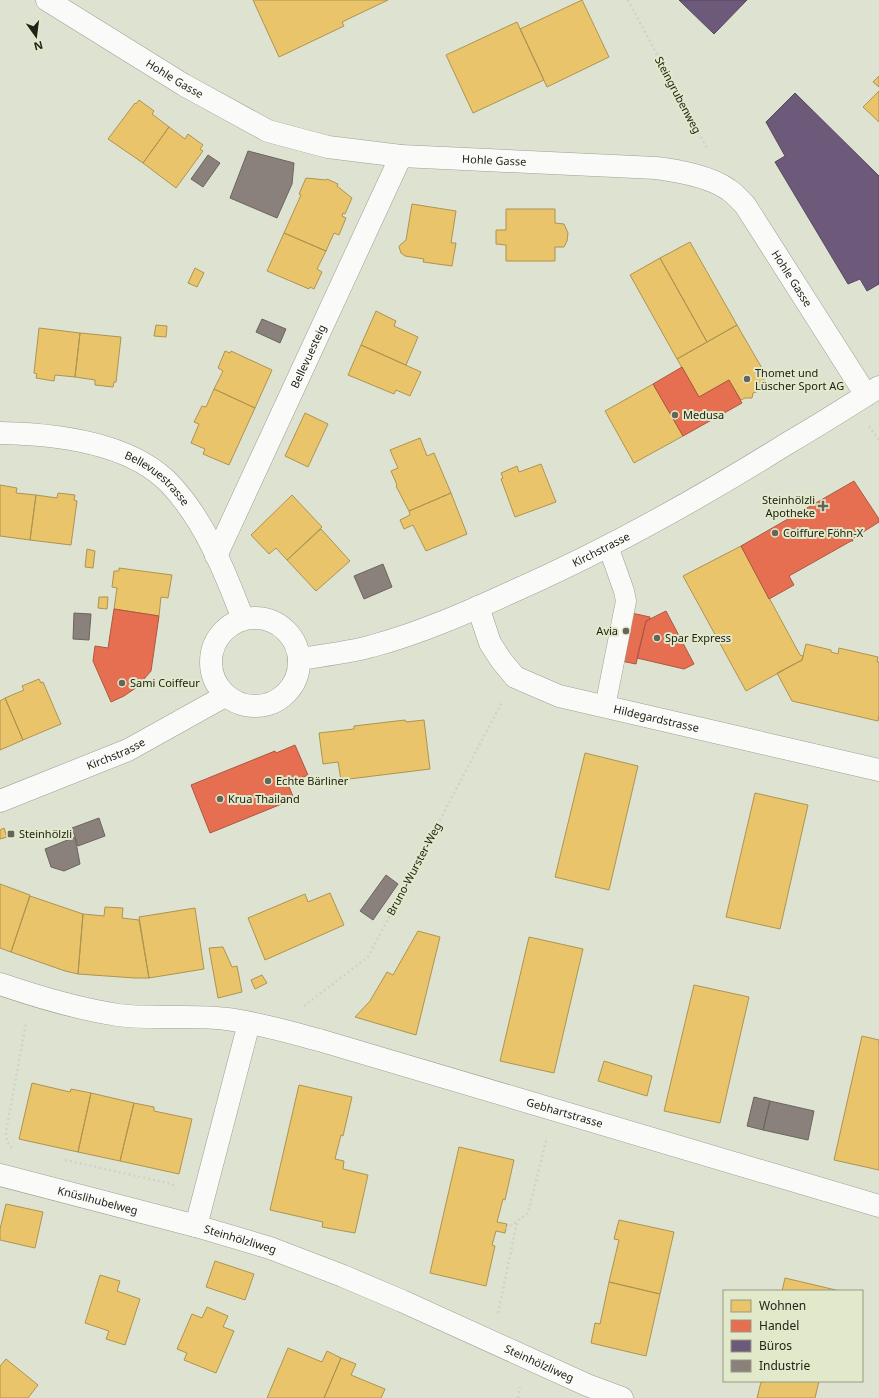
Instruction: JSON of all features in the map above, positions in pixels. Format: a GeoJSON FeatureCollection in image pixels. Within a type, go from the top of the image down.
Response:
{"type":"FeatureCollection","features":[{"type":"Feature","properties":{"kind":"street","name":"Hohle Gasse"},"geometry":{"type":"LineString","coordinates":[[47,0],[184,85],[268,131],[328,147],[401,156],[656,168],[689,173],[712,181],[728,189],[745,205],[873,391]]}},
{"type":"Feature","properties":{"kind":"street","name":"Bellevuesteig"},"geometry":{"type":"LineString","coordinates":[[216,556],[401,156]]}},
{"type":"Feature","properties":{"kind":"street","name":"Kirchstrasse"},"geometry":{"type":"LineString","coordinates":[[299,659],[348,652],[380,644],[437,624],[535,582],[608,546],[714,488],[873,391]]}},
{"type":"Feature","properties":{"kind":"street","name":"Bellevuestrasse"},"geometry":{"type":"LineString","coordinates":[[0,433],[33,434],[80,440],[118,452],[148,466],[170,483],[203,530],[243,619]]}},
{"type":"Feature","properties":{"kind":"street","name":"Hildegardstrasse"},"geometry":{"type":"LineString","coordinates":[[478,607],[490,643],[501,660],[515,677],[559,696],[879,770]]}},
{"type":"Feature","properties":{"kind":"street"},"geometry":{"type":"LineString","coordinates":[[256,618],[269,620],[280,626],[290,635],[296,646],[299,659],[298,672],[293,684],[285,694],[274,702],[262,706],[249,706],[236,702],[225,696],[216,685],[211,673],[210,659],[214,645],[220,634],[231,624],[243,619],[256,618]]}},
{"type":"Feature","properties":{"kind":"street","name":"Kirchstrasse"},"geometry":{"type":"LineString","coordinates":[[0,801],[128,750],[225,696]]}},
{"type":"Feature","properties":{"kind":"street"},"geometry":{"type":"LineString","coordinates":[[0,984],[32,995],[118,1015],[143,1018],[202,1017],[249,1023]]}},
{"type":"Feature","properties":{"kind":"street","name":"Gebhartstrasse"},"geometry":{"type":"LineString","coordinates":[[249,1023],[320,1040],[879,1206]]}},
{"type":"Feature","properties":{"kind":"street","name":"Steinhölzliweg"},"geometry":{"type":"LineString","coordinates":[[249,1023],[186,1223],[270,1248],[343,1276],[402,1301],[586,1385],[622,1398]]}},
{"type":"Feature","properties":{"kind":"street","name":"Knüslihubelweg"},"geometry":{"type":"LineString","coordinates":[[0,1175],[186,1223]]}},
{"type":"Feature","properties":{"kind":"lane"},"geometry":{"type":"LineString","coordinates":[[605,707],[626,601],[624,591],[608,546]]}},
{"type":"Feature","properties":{"kind":"path","name":"Steingrubenweg"},"geometry":{"type":"LineString","coordinates":[[628,0],[728,189]]}},
{"type":"Feature","properties":{"kind":"path","name":"Bruno-Wurster-Weg"},"geometry":{"type":"LineString","coordinates":[[275,1029],[368,957],[515,677]]}},
{"type":"Feature","properties":{"kind":"path"},"geometry":{"type":"LineString","coordinates":[[17,1149],[11,1148],[7,1142],[6,1132],[24,1029],[32,995]]}},
{"type":"Feature","properties":{"kind":"path"},"geometry":{"type":"LineString","coordinates":[[506,1229],[528,1213],[554,1110]]}},
{"type":"Feature","properties":{"kind":"path"},"geometry":{"type":"LineString","coordinates":[[64,1160],[172,1184],[178,1192],[186,1223]]}},
{"type":"Feature","properties":{"kind":"path"},"geometry":{"type":"LineString","coordinates":[[492,1342],[517,1221]]}},
{"type":"Feature","properties":{"kind":"building: Wohnen"},"geometry":{"type":"Polygon","coordinates":[[[253,0],[388,0],[342,22],[344,26],[279,57],[253,0]]]}},
{"type":"Feature","properties":{"kind":"building: Wohnen"},"geometry":{"type":"Polygon","coordinates":[[[582,0],[609,57],[547,87],[520,29],[582,0]]]}},
{"type":"Feature","properties":{"kind":"building: Wohnen"},"geometry":{"type":"Polygon","coordinates":[[[517,22],[544,80],[473,113],[446,55],[517,22]]]}},
{"type":"Feature","properties":{"kind":"building: Wohnen"},"geometry":{"type":"Polygon","coordinates":[[[879,76],[879,87],[873,82],[879,76]]]}},
{"type":"Feature","properties":{"kind":"building: Wohnen"},"geometry":{"type":"Polygon","coordinates":[[[879,91],[879,122],[863,107],[879,91]]]}},
{"type":"Feature","properties":{"kind":"building: Wohnen"},"geometry":{"type":"Polygon","coordinates":[[[139,100],[154,111],[152,114],[169,127],[143,163],[108,139],[135,103],[136,104],[139,100]]]}},
{"type":"Feature","properties":{"kind":"building: Wohnen"},"geometry":{"type":"Polygon","coordinates":[[[169,127],[185,139],[188,134],[203,145],[200,149],[203,151],[176,188],[143,163],[169,127]]]}},
{"type":"Feature","properties":{"kind":"building: Wohnen"},"geometry":{"type":"Polygon","coordinates":[[[306,178],[327,179],[338,184],[337,186],[352,198],[345,214],[343,213],[342,216],[346,218],[339,235],[334,233],[326,251],[284,233],[301,195],[299,194],[306,178]]]}},
{"type":"Feature","properties":{"kind":"building: Wohnen"},"geometry":{"type":"Polygon","coordinates":[[[412,204],[456,211],[451,243],[456,243],[452,266],[423,262],[424,259],[405,256],[401,253],[399,247],[406,240],[412,204]]]}},
{"type":"Feature","properties":{"kind":"building: Wohnen"},"geometry":{"type":"Polygon","coordinates":[[[506,209],[555,209],[555,223],[564,224],[568,233],[567,241],[564,247],[555,247],[555,261],[506,261],[506,245],[496,244],[496,230],[506,230],[506,209]]]}},
{"type":"Feature","properties":{"kind":"building: Wohnen"},"geometry":{"type":"Polygon","coordinates":[[[284,233],[326,251],[317,269],[322,272],[314,289],[310,287],[309,289],[267,271],[284,233]]]}},
{"type":"Feature","properties":{"kind":"building: Wohnen"},"geometry":{"type":"Polygon","coordinates":[[[690,242],[737,325],[707,342],[660,258],[690,242]]]}},
{"type":"Feature","properties":{"kind":"building: Wohnen"},"geometry":{"type":"Polygon","coordinates":[[[660,258],[707,342],[677,359],[630,275],[660,258]]]}},
{"type":"Feature","properties":{"kind":"building: Wohnen"},"geometry":{"type":"Polygon","coordinates":[[[195,268],[204,273],[197,287],[188,283],[195,268]]]}},
{"type":"Feature","properties":{"kind":"building: Wohnen"},"geometry":{"type":"Polygon","coordinates":[[[376,311],[396,321],[394,326],[418,337],[406,365],[361,345],[376,311]]]}},
{"type":"Feature","properties":{"kind":"building: Wohnen"},"geometry":{"type":"Polygon","coordinates":[[[156,325],[167,326],[166,337],[154,336],[156,325]]]}},
{"type":"Feature","properties":{"kind":"building: Wohnen"},"geometry":{"type":"Polygon","coordinates":[[[737,325],[763,370],[760,375],[764,379],[764,386],[759,391],[753,393],[752,398],[745,398],[741,400],[729,380],[699,397],[677,359],[737,325]]]}},
{"type":"Feature","properties":{"kind":"building: Wohnen"},"geometry":{"type":"Polygon","coordinates":[[[39,328],[80,333],[75,377],[55,375],[54,381],[36,378],[37,374],[34,373],[39,328]]]}},
{"type":"Feature","properties":{"kind":"building: Wohnen"},"geometry":{"type":"Polygon","coordinates":[[[80,333],[121,337],[116,382],[114,382],[113,387],[95,385],[95,380],[75,377],[80,333]]]}},
{"type":"Feature","properties":{"kind":"building: Wohnen"},"geometry":{"type":"Polygon","coordinates":[[[361,345],[421,372],[410,396],[396,390],[394,394],[348,375],[361,345]]]}},
{"type":"Feature","properties":{"kind":"building: Wohnen"},"geometry":{"type":"Polygon","coordinates":[[[225,351],[230,353],[231,351],[272,370],[255,408],[214,389],[223,371],[218,368],[225,351]]]}},
{"type":"Feature","properties":{"kind":"building: Wohnen"},"geometry":{"type":"Polygon","coordinates":[[[653,384],[683,436],[634,463],[605,411],[653,384]]]}},
{"type":"Feature","properties":{"kind":"building: Wohnen"},"geometry":{"type":"Polygon","coordinates":[[[214,389],[255,408],[229,465],[203,454],[205,449],[191,443],[199,424],[194,422],[202,406],[206,407],[214,389]]]}},
{"type":"Feature","properties":{"kind":"building: Wohnen"},"geometry":{"type":"Polygon","coordinates":[[[305,413],[328,424],[308,467],[285,456],[305,413]]]}},
{"type":"Feature","properties":{"kind":"building: Wohnen"},"geometry":{"type":"Polygon","coordinates":[[[420,438],[427,456],[434,453],[451,493],[409,511],[396,486],[397,485],[391,471],[398,468],[390,450],[420,438]]]}},
{"type":"Feature","properties":{"kind":"building: Wohnen"},"geometry":{"type":"Polygon","coordinates":[[[541,464],[556,502],[515,517],[501,479],[503,478],[501,473],[517,466],[519,472],[541,464]]]}},
{"type":"Feature","properties":{"kind":"building: Wohnen"},"geometry":{"type":"Polygon","coordinates":[[[0,485],[17,488],[16,493],[36,495],[30,540],[0,536],[0,485]]]}},
{"type":"Feature","properties":{"kind":"building: Wohnen"},"geometry":{"type":"Polygon","coordinates":[[[58,493],[75,495],[74,500],[77,501],[71,545],[30,540],[36,495],[57,498],[58,493]]]}},
{"type":"Feature","properties":{"kind":"building: Wohnen"},"geometry":{"type":"Polygon","coordinates":[[[451,493],[467,534],[426,551],[413,525],[404,529],[400,520],[410,515],[409,511],[451,493]]]}},
{"type":"Feature","properties":{"kind":"building: Wohnen"},"geometry":{"type":"Polygon","coordinates":[[[292,495],[322,527],[287,560],[276,548],[269,554],[251,535],[292,495]]]}},
{"type":"Feature","properties":{"kind":"building: Wohnen"},"geometry":{"type":"Polygon","coordinates":[[[321,529],[350,561],[316,591],[287,560],[321,529]]]}},
{"type":"Feature","properties":{"kind":"building: Wohnen"},"geometry":{"type":"Polygon","coordinates":[[[741,546],[800,655],[803,656],[802,660],[746,691],[683,576],[741,546]]]}},
{"type":"Feature","properties":{"kind":"building: Wohnen"},"geometry":{"type":"Polygon","coordinates":[[[87,549],[95,551],[93,568],[85,567],[87,549]]]}},
{"type":"Feature","properties":{"kind":"building: Wohnen"},"geometry":{"type":"Polygon","coordinates":[[[119,568],[172,575],[168,598],[161,597],[159,616],[114,609],[117,588],[112,587],[114,571],[119,571],[119,568]]]}},
{"type":"Feature","properties":{"kind":"building: Wohnen"},"geometry":{"type":"Polygon","coordinates":[[[99,597],[108,597],[107,609],[98,608],[99,597]]]}},
{"type":"Feature","properties":{"kind":"building: Wohnen"},"geometry":{"type":"Polygon","coordinates":[[[806,644],[831,650],[831,652],[838,654],[839,648],[878,657],[878,721],[792,701],[777,673],[802,660],[806,644]]]}},
{"type":"Feature","properties":{"kind":"building: Wohnen"},"geometry":{"type":"Polygon","coordinates":[[[39,679],[41,683],[43,682],[61,724],[23,740],[5,698],[24,690],[22,686],[39,679]]]}},
{"type":"Feature","properties":{"kind":"building: Wohnen"},"geometry":{"type":"Polygon","coordinates":[[[5,698],[23,740],[0,750],[0,701],[5,698]]]}},
{"type":"Feature","properties":{"kind":"building: Wohnen"},"geometry":{"type":"Polygon","coordinates":[[[405,720],[406,722],[424,720],[430,769],[341,780],[338,762],[323,764],[319,733],[354,729],[354,726],[405,720]]]}},
{"type":"Feature","properties":{"kind":"building: Wohnen"},"geometry":{"type":"Polygon","coordinates":[[[585,753],[638,766],[609,890],[555,877],[585,753]]]}},
{"type":"Feature","properties":{"kind":"building: Wohnen"},"geometry":{"type":"Polygon","coordinates":[[[755,793],[808,805],[780,929],[726,917],[755,793]]]}},
{"type":"Feature","properties":{"kind":"building: Wohnen"},"geometry":{"type":"Polygon","coordinates":[[[4,828],[7,837],[0,839],[0,830],[4,828]]]}},
{"type":"Feature","properties":{"kind":"building: Wohnen"},"geometry":{"type":"Polygon","coordinates":[[[0,884],[30,895],[11,952],[0,948],[0,884]]]}},
{"type":"Feature","properties":{"kind":"building: Wohnen"},"geometry":{"type":"Polygon","coordinates":[[[330,893],[344,925],[265,960],[248,918],[305,894],[308,902],[330,893]]]}},
{"type":"Feature","properties":{"kind":"building: Wohnen"},"geometry":{"type":"Polygon","coordinates":[[[30,896],[83,914],[78,974],[65,971],[11,952],[30,896]]]}},
{"type":"Feature","properties":{"kind":"building: Wohnen"},"geometry":{"type":"Polygon","coordinates":[[[105,907],[123,908],[122,918],[139,920],[149,978],[78,974],[83,914],[104,916],[105,907]]]}},
{"type":"Feature","properties":{"kind":"building: Wohnen"},"geometry":{"type":"Polygon","coordinates":[[[195,908],[204,969],[149,978],[139,917],[195,908]]]}},
{"type":"Feature","properties":{"kind":"building: Wohnen"},"geometry":{"type":"Polygon","coordinates":[[[418,931],[440,937],[416,1035],[355,1017],[370,1001],[387,972],[393,975],[418,931]]]}},
{"type":"Feature","properties":{"kind":"building: Wohnen"},"geometry":{"type":"Polygon","coordinates":[[[529,937],[583,949],[554,1073],[500,1061],[529,937]]]}},
{"type":"Feature","properties":{"kind":"building: Wohnen"},"geometry":{"type":"Polygon","coordinates":[[[223,947],[232,967],[237,966],[242,992],[218,998],[209,948],[223,947]]]}},
{"type":"Feature","properties":{"kind":"building: Wohnen"},"geometry":{"type":"Polygon","coordinates":[[[262,975],[267,983],[255,989],[251,980],[262,975]]]}},
{"type":"Feature","properties":{"kind":"building: Wohnen"},"geometry":{"type":"Polygon","coordinates":[[[694,985],[749,997],[720,1123],[664,1111],[694,985]]]}},
{"type":"Feature","properties":{"kind":"building: Wohnen"},"geometry":{"type":"Polygon","coordinates":[[[862,1036],[879,1040],[879,1170],[834,1160],[862,1036]]]}},
{"type":"Feature","properties":{"kind":"building: Wohnen"},"geometry":{"type":"Polygon","coordinates":[[[604,1061],[652,1076],[647,1096],[598,1081],[604,1061]]]}},
{"type":"Feature","properties":{"kind":"building: Wohnen"},"geometry":{"type":"Polygon","coordinates":[[[32,1083],[70,1092],[71,1089],[91,1093],[78,1152],[19,1139],[32,1083]]]}},
{"type":"Feature","properties":{"kind":"building: Wohnen"},"geometry":{"type":"Polygon","coordinates":[[[299,1085],[352,1097],[343,1136],[341,1135],[335,1159],[344,1161],[343,1169],[368,1175],[355,1233],[322,1227],[323,1222],[270,1210],[299,1085]]]}},
{"type":"Feature","properties":{"kind":"building: Wohnen"},"geometry":{"type":"Polygon","coordinates":[[[91,1093],[134,1103],[120,1161],[78,1152],[91,1093]]]}},
{"type":"Feature","properties":{"kind":"building: Wohnen"},"geometry":{"type":"Polygon","coordinates":[[[134,1103],[154,1107],[154,1111],[192,1119],[179,1174],[120,1161],[134,1103]]]}},
{"type":"Feature","properties":{"kind":"building: Wohnen"},"geometry":{"type":"Polygon","coordinates":[[[459,1147],[514,1160],[505,1200],[503,1199],[497,1222],[507,1224],[505,1233],[496,1231],[492,1245],[495,1246],[486,1286],[430,1273],[459,1147]]]}},
{"type":"Feature","properties":{"kind":"building: Wohnen"},"geometry":{"type":"Polygon","coordinates":[[[6,1204],[43,1212],[35,1248],[0,1240],[0,1229],[6,1204]]]}},
{"type":"Feature","properties":{"kind":"building: Wohnen"},"geometry":{"type":"Polygon","coordinates":[[[619,1220],[674,1232],[660,1294],[609,1282],[619,1240],[614,1239],[619,1220]]]}},
{"type":"Feature","properties":{"kind":"building: Wohnen"},"geometry":{"type":"Polygon","coordinates":[[[215,1261],[254,1274],[245,1300],[206,1287],[215,1261]]]}},
{"type":"Feature","properties":{"kind":"building: Wohnen"},"geometry":{"type":"Polygon","coordinates":[[[100,1275],[120,1281],[117,1291],[140,1299],[125,1345],[106,1339],[109,1331],[85,1323],[100,1275]]]}},
{"type":"Feature","properties":{"kind":"building: Wohnen"},"geometry":{"type":"Polygon","coordinates":[[[785,1278],[836,1290],[782,1290],[785,1278]]]}},
{"type":"Feature","properties":{"kind":"building: Wohnen"},"geometry":{"type":"Polygon","coordinates":[[[609,1282],[660,1294],[646,1356],[591,1343],[595,1323],[600,1324],[609,1282]]]}},
{"type":"Feature","properties":{"kind":"building: Wohnen"},"geometry":{"type":"Polygon","coordinates":[[[207,1307],[228,1316],[223,1327],[234,1331],[216,1373],[184,1360],[187,1353],[177,1349],[192,1314],[202,1318],[207,1307]]]}},
{"type":"Feature","properties":{"kind":"building: Wohnen"},"geometry":{"type":"Polygon","coordinates":[[[288,1348],[322,1362],[327,1351],[341,1358],[324,1398],[267,1398],[288,1348]]]}},
{"type":"Feature","properties":{"kind":"building: Wohnen"},"geometry":{"type":"Polygon","coordinates":[[[341,1358],[356,1364],[351,1375],[385,1389],[381,1398],[324,1398],[341,1358]]]}},
{"type":"Feature","properties":{"kind":"building: Wohnen"},"geometry":{"type":"Polygon","coordinates":[[[6,1359],[38,1385],[28,1398],[0,1398],[0,1366],[6,1359]]]}},
{"type":"Feature","properties":{"kind":"building: Wohnen"},"geometry":{"type":"Polygon","coordinates":[[[761,1382],[819,1382],[815,1398],[757,1398],[761,1382]]]}},
{"type":"Feature","properties":{"kind":"building: Handel"},"geometry":{"type":"Polygon","coordinates":[[[682,367],[699,397],[729,380],[742,403],[683,436],[653,384],[682,367]]]}},
{"type":"Feature","properties":{"kind":"building: Handel"},"geometry":{"type":"Polygon","coordinates":[[[854,481],[879,519],[879,522],[852,539],[853,541],[789,576],[794,585],[769,599],[741,546],[854,481]]]}},
{"type":"Feature","properties":{"kind":"building: Handel"},"geometry":{"type":"Polygon","coordinates":[[[114,609],[159,616],[151,671],[137,687],[124,696],[111,702],[93,661],[95,646],[108,648],[114,609]]]}},
{"type":"Feature","properties":{"kind":"building: Handel"},"geometry":{"type":"Polygon","coordinates":[[[622,611],[650,617],[650,619],[646,621],[636,664],[621,661],[622,611]]]}},
{"type":"Feature","properties":{"kind":"building: Handel"},"geometry":{"type":"Polygon","coordinates":[[[666,611],[694,664],[684,669],[637,658],[646,621],[666,611]]]}},
{"type":"Feature","properties":{"kind":"building: Handel"},"geometry":{"type":"Polygon","coordinates":[[[295,745],[308,775],[288,784],[294,799],[210,833],[191,785],[275,751],[276,753],[295,745]]]}},
{"type":"Feature","properties":{"kind":"building: Büros"},"geometry":{"type":"Polygon","coordinates":[[[679,0],[747,0],[714,34],[679,0]]]}},
{"type":"Feature","properties":{"kind":"building: Büros"},"geometry":{"type":"Polygon","coordinates":[[[795,93],[879,176],[879,284],[867,291],[860,279],[848,284],[775,162],[785,156],[766,122],[795,93]]]}},
{"type":"Feature","properties":{"kind":"building: Industrie"},"geometry":{"type":"Polygon","coordinates":[[[248,151],[294,163],[292,184],[277,218],[230,198],[248,151]]]}},
{"type":"Feature","properties":{"kind":"building: Industrie"},"geometry":{"type":"Polygon","coordinates":[[[208,155],[220,163],[203,187],[191,179],[208,155]]]}},
{"type":"Feature","properties":{"kind":"building: Industrie"},"geometry":{"type":"Polygon","coordinates":[[[262,319],[286,329],[280,343],[256,332],[262,319]]]}},
{"type":"Feature","properties":{"kind":"building: Industrie"},"geometry":{"type":"Polygon","coordinates":[[[383,564],[392,587],[364,599],[354,576],[383,564]]]}},
{"type":"Feature","properties":{"kind":"building: Industrie"},"geometry":{"type":"Polygon","coordinates":[[[74,613],[91,614],[89,640],[73,639],[74,613]]]}},
{"type":"Feature","properties":{"kind":"building: Industrie"},"geometry":{"type":"Polygon","coordinates":[[[99,818],[105,836],[78,846],[72,828],[99,818]]]}},
{"type":"Feature","properties":{"kind":"building: Industrie"},"geometry":{"type":"Polygon","coordinates":[[[75,837],[80,864],[64,871],[51,867],[45,849],[75,837]]]}},
{"type":"Feature","properties":{"kind":"building: Industrie"},"geometry":{"type":"Polygon","coordinates":[[[386,875],[398,884],[373,920],[360,911],[386,875]]]}},
{"type":"Feature","properties":{"kind":"building: Industrie"},"geometry":{"type":"Polygon","coordinates":[[[754,1097],[770,1101],[763,1130],[747,1126],[754,1097]]]}},
{"type":"Feature","properties":{"kind":"building: Industrie"},"geometry":{"type":"Polygon","coordinates":[[[770,1101],[814,1111],[808,1140],[763,1130],[770,1101]]]}},
{"type":"Feature","properties":{"kind":"place","name":"Thomet und Lüscher Sport AG"},"geometry":{"type":"Point","coordinates":[747,379]}},
{"type":"Feature","properties":{"kind":"place","name":"Medusa"},"geometry":{"type":"Point","coordinates":[675,415]}},
{"type":"Feature","properties":{"kind":"place","name":"Steinhölzli Apotheke"},"geometry":{"type":"Point","coordinates":[823,506]}},
{"type":"Feature","properties":{"kind":"place","name":"Coiffure Föhn-X"},"geometry":{"type":"Point","coordinates":[775,533]}},
{"type":"Feature","properties":{"kind":"place","name":"Avia"},"geometry":{"type":"Point","coordinates":[626,631]}},
{"type":"Feature","properties":{"kind":"place","name":"Spar Express"},"geometry":{"type":"Point","coordinates":[657,638]}},
{"type":"Feature","properties":{"kind":"place","name":"Sami Coiffeur"},"geometry":{"type":"Point","coordinates":[122,683]}},
{"type":"Feature","properties":{"kind":"place","name":"Echte Bärliner"},"geometry":{"type":"Point","coordinates":[268,781]}},
{"type":"Feature","properties":{"kind":"place","name":"Krua Thailand"},"geometry":{"type":"Point","coordinates":[220,799]}},
{"type":"Feature","properties":{"kind":"place","name":"Steinhölzli"},"geometry":{"type":"Point","coordinates":[11,834]}}]}
